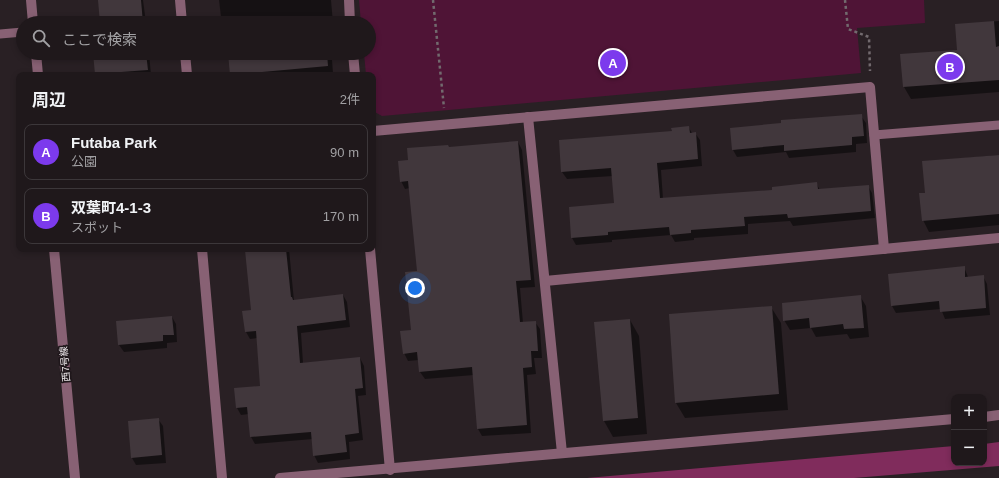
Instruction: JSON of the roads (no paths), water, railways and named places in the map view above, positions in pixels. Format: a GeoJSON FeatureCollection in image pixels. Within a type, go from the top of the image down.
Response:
{"type":"FeatureCollection","features":[{"type":"Feature","properties":{"kind":"street"},"geometry":{"type":"LineString","coordinates":[[32,0],[33,16]]}},
{"type":"Feature","properties":{"kind":"street"},"geometry":{"type":"LineString","coordinates":[[180,0],[181,16]]}},
{"type":"Feature","properties":{"kind":"street"},"geometry":{"type":"LineString","coordinates":[[348,0],[349,16]]}},
{"type":"Feature","properties":{"kind":"street"},"geometry":{"type":"LineString","coordinates":[[37,60],[38,72]]}},
{"type":"Feature","properties":{"kind":"street"},"geometry":{"type":"LineString","coordinates":[[186,60],[187,72]]}},
{"type":"Feature","properties":{"kind":"street"},"geometry":{"type":"LineString","coordinates":[[354,60],[355,72]]}},
{"type":"Feature","properties":{"kind":"street"},"geometry":{"type":"LineString","coordinates":[[376,131],[870,87],[884,249]]}},
{"type":"Feature","properties":{"kind":"street"},"geometry":{"type":"LineString","coordinates":[[528,117],[546,281],[562,453]]}},
{"type":"Feature","properties":{"kind":"street"},"geometry":{"type":"LineString","coordinates":[[546,281],[999,238]]}},
{"type":"Feature","properties":{"kind":"street","name":"西7号線"},"geometry":{"type":"LineString","coordinates":[[54,252],[76,478]]}},
{"type":"Feature","properties":{"kind":"street"},"geometry":{"type":"LineString","coordinates":[[202,252],[222,478]]}},
{"type":"Feature","properties":{"kind":"street"},"geometry":{"type":"LineString","coordinates":[[370,252],[390,470]]}},
{"type":"Feature","properties":{"kind":"street"},"geometry":{"type":"LineString","coordinates":[[987,417],[999,415]]}},
{"type":"Feature","properties":{"kind":"street"},"geometry":{"type":"LineString","coordinates":[[280,478],[390,470],[562,453],[951,419]]}},
{"type":"Feature","properties":{"kind":"lane"},"geometry":{"type":"LineString","coordinates":[[0,34],[16,33]]}},
{"type":"Feature","properties":{"kind":"lane"},"geometry":{"type":"LineString","coordinates":[[874,135],[999,125]]}},
{"type":"Feature","properties":{"kind":"place","name":"Futaba Park"},"geometry":{"type":"Point","coordinates":[613,63]}},
{"type":"Feature","properties":{"kind":"place","name":"双葉町4-1-3"},"geometry":{"type":"Point","coordinates":[950,67]}}]}
